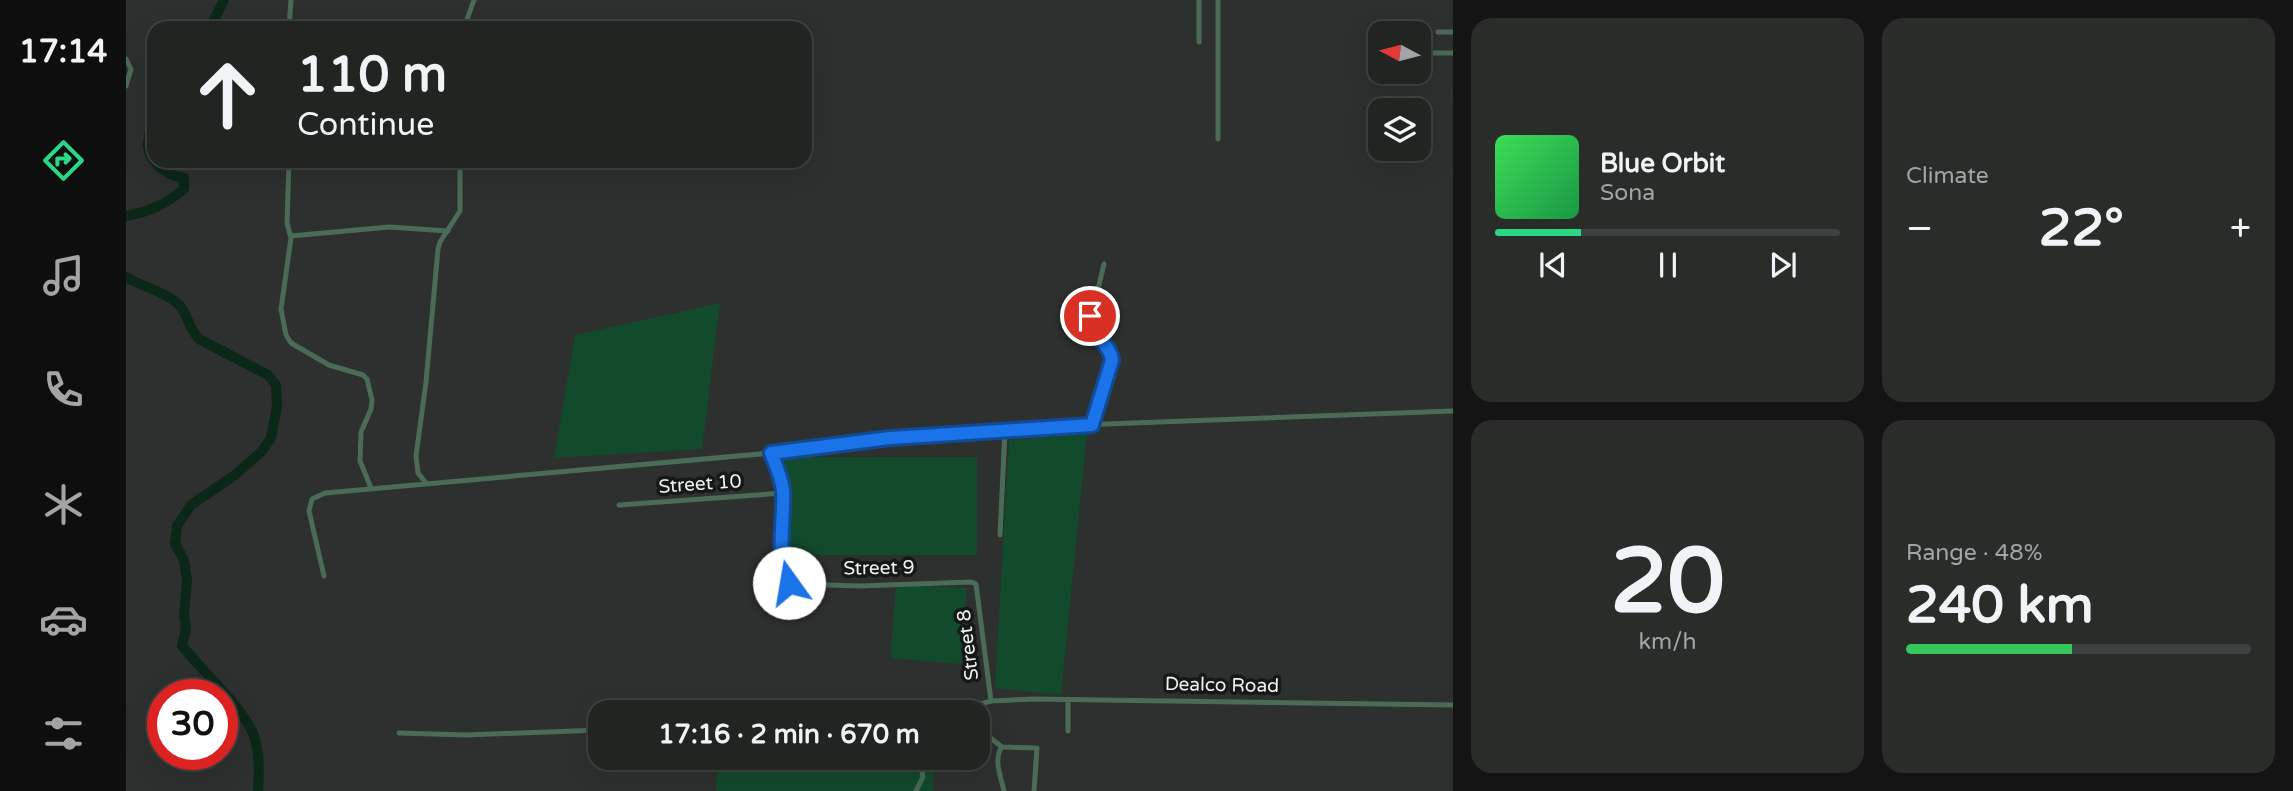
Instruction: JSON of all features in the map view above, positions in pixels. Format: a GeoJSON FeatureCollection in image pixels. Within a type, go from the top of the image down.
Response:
{"type":"FeatureCollection","features":[{"type":"Feature","properties":{"kind":"street"},"geometry":{"type":"LineString","coordinates":[[290,21],[291,0]]}},
{"type":"Feature","properties":{"kind":"street"},"geometry":{"type":"LineString","coordinates":[[466,21],[474,0]]}},
{"type":"Feature","properties":{"kind":"street"},"geometry":{"type":"LineString","coordinates":[[1199,0],[1199,42]]}},
{"type":"Feature","properties":{"kind":"street"},"geometry":{"type":"LineString","coordinates":[[1218,0],[1218,139]]}},
{"type":"Feature","properties":{"kind":"street"},"geometry":{"type":"LineString","coordinates":[[1437,32],[1453,32]]}},
{"type":"Feature","properties":{"kind":"street"},"geometry":{"type":"LineString","coordinates":[[1432,53],[1453,53]]}},
{"type":"Feature","properties":{"kind":"street"},"geometry":{"type":"LineString","coordinates":[[126,59],[131,69],[126,86]]}},
{"type":"Feature","properties":{"kind":"street"},"geometry":{"type":"LineString","coordinates":[[289,168],[287,223],[291,236],[281,309],[287,338],[329,365],[367,379],[372,400],[361,432],[360,461],[371,488]]}},
{"type":"Feature","properties":{"kind":"street"},"geometry":{"type":"LineString","coordinates":[[426,483],[418,472],[416,456],[426,382],[438,249],[459,216],[460,168]]}},
{"type":"Feature","properties":{"kind":"street"},"geometry":{"type":"LineString","coordinates":[[291,236],[389,227],[448,231]]}},
{"type":"Feature","properties":{"kind":"street"},"geometry":{"type":"LineString","coordinates":[[1092,425],[1112,360],[1112,355],[1090,323],[1104,264]]}},
{"type":"Feature","properties":{"kind":"street"},"geometry":{"type":"LineString","coordinates":[[324,576],[309,511],[312,499],[325,493],[771,453],[890,438],[1092,425],[1453,411]]}},
{"type":"Feature","properties":{"kind":"street"},"geometry":{"type":"LineString","coordinates":[[1000,535],[1004,430]]}},
{"type":"Feature","properties":{"kind":"street"},"geometry":{"type":"LineString","coordinates":[[771,453],[780,474],[783,493]]}},
{"type":"Feature","properties":{"kind":"street","name":"Street 10"},"geometry":{"type":"LineString","coordinates":[[619,505],[783,493]]}},
{"type":"Feature","properties":{"kind":"street","name":"Street 9"},"geometry":{"type":"LineString","coordinates":[[783,493],[781,571],[789,583],[859,586],[971,582],[977,586]]}},
{"type":"Feature","properties":{"kind":"street","name":"Street 8"},"geometry":{"type":"LineString","coordinates":[[977,586],[990,700]]}},
{"type":"Feature","properties":{"kind":"street"},"geometry":{"type":"LineString","coordinates":[[1068,700],[1068,731]]}},
{"type":"Feature","properties":{"kind":"street","name":"Dealco Road"},"geometry":{"type":"LineString","coordinates":[[990,701],[1453,705]]}},
{"type":"Feature","properties":{"kind":"street"},"geometry":{"type":"LineString","coordinates":[[399,733],[466,735],[588,730]]}},
{"type":"Feature","properties":{"kind":"street"},"geometry":{"type":"LineString","coordinates":[[990,738],[1002,747],[1037,748],[1034,791]]}},
{"type":"Feature","properties":{"kind":"street"},"geometry":{"type":"LineString","coordinates":[[1002,747],[997,754],[1004,791]]}},
{"type":"Feature","properties":{"kind":"street"},"geometry":{"type":"LineString","coordinates":[[916,791],[923,777],[922,770]]}},
{"type":"Feature","properties":{"kind":"green space"},"geometry":{"type":"Polygon","coordinates":[[[720,303],[702,449],[554,458],[575,335],[720,303]]]}},
{"type":"Feature","properties":{"kind":"green space"},"geometry":{"type":"Polygon","coordinates":[[[1087,434],[1061,695],[995,688],[1009,440],[1087,434]]]}},
{"type":"Feature","properties":{"kind":"green space"},"geometry":{"type":"Polygon","coordinates":[[[783,457],[977,457],[977,555],[785,555],[783,457]]]}},
{"type":"Feature","properties":{"kind":"green space"},"geometry":{"type":"Polygon","coordinates":[[[896,585],[967,588],[961,664],[890,658],[896,585]]]}},
{"type":"Feature","properties":{"kind":"green space"},"geometry":{"type":"Polygon","coordinates":[[[717,770],[934,770],[933,791],[716,791],[717,770]]]}},
{"type":"Feature","properties":{"kind":"waterway"},"geometry":{"type":"LineString","coordinates":[[214,21],[224,0]]}},
{"type":"Feature","properties":{"kind":"waterway"},"geometry":{"type":"LineString","coordinates":[[126,216],[157,207],[184,189],[184,178],[162,168]]}},
{"type":"Feature","properties":{"kind":"waterway"},"geometry":{"type":"LineString","coordinates":[[126,277],[176,302],[199,339],[268,375],[276,385],[277,406],[271,438],[262,451],[235,475],[191,505],[177,526],[175,544],[184,560],[187,581],[184,615],[186,629],[182,646],[232,702],[249,726],[257,749],[258,791]]}},
{"type":"Feature","properties":{"kind":"route"},"geometry":{"type":"LineString","coordinates":[[789,583],[781,571],[780,559],[783,493],[781,479],[771,453],[890,438],[1092,425],[1112,355],[1092,328],[1090,316]]}}]}
